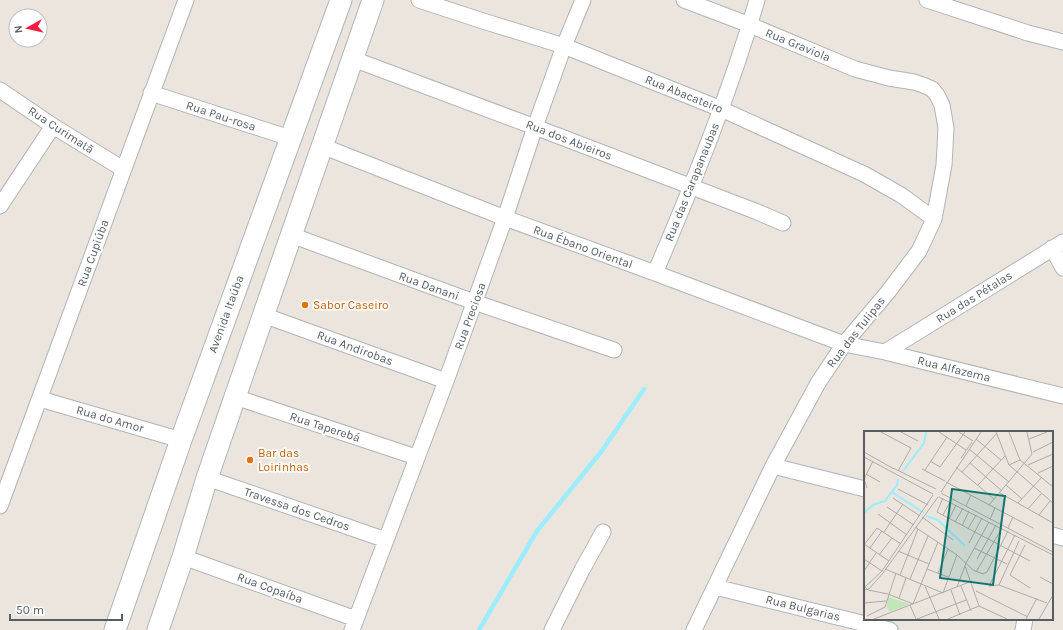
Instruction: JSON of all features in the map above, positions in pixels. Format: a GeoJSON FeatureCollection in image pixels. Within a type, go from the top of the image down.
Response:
{"type":"FeatureCollection","features":[{"type":"Feature","properties":{"kind":"street","name":"Rua Cupiúba"},"geometry":{"type":"LineString","coordinates":[[0,506],[186,0]]}},
{"type":"Feature","properties":{"kind":"street","name":"Avenida Itaúba"},"geometry":{"type":"LineString","coordinates":[[115,630],[181,440],[341,0]]}},
{"type":"Feature","properties":{"kind":"street"},"geometry":{"type":"LineString","coordinates":[[158,630],[183,557],[207,478],[374,0]]}},
{"type":"Feature","properties":{"kind":"street","name":"Rua Abacateiro"},"geometry":{"type":"LineString","coordinates":[[419,0],[564,46],[721,109],[864,174],[901,195],[934,219]]}},
{"type":"Feature","properties":{"kind":"street","name":"Rua Preciosa"},"geometry":{"type":"LineString","coordinates":[[354,624],[446,381],[505,218],[564,46],[583,0]]}},
{"type":"Feature","properties":{"kind":"street","name":"Rua Graviola"},"geometry":{"type":"LineString","coordinates":[[684,0],[861,70],[889,78],[914,82]]}},
{"type":"Feature","properties":{"kind":"street","name":"Rua das Carapanaubas"},"geometry":{"type":"LineString","coordinates":[[655,273],[692,187],[721,109],[757,0]]}},
{"type":"Feature","properties":{"kind":"street"},"geometry":{"type":"LineString","coordinates":[[927,0],[1028,34],[1063,42]]}},
{"type":"Feature","properties":{"kind":"street","name":"Rua dos Abieiros"},"geometry":{"type":"LineString","coordinates":[[353,59],[535,127],[783,223]]}},
{"type":"Feature","properties":{"kind":"street","name":"Rua das Tulipas"},"geometry":{"type":"LineString","coordinates":[[694,630],[773,466],[818,384],[844,344],[888,292],[919,251],[934,219],[944,165],[946,128],[942,105],[937,95],[932,89],[914,82]]}},
{"type":"Feature","properties":{"kind":"street","name":"Rua Curimatã"},"geometry":{"type":"LineString","coordinates":[[0,90],[53,126],[123,169]]}},
{"type":"Feature","properties":{"kind":"street","name":"Rua Pau-rosa"},"geometry":{"type":"LineString","coordinates":[[151,93],[290,138]]}},
{"type":"Feature","properties":{"kind":"street"},"geometry":{"type":"LineString","coordinates":[[0,206],[53,126]]}},
{"type":"Feature","properties":{"kind":"street","name":"Rua Ébano Oriental"},"geometry":{"type":"LineString","coordinates":[[322,146],[505,218],[844,344]]}},
{"type":"Feature","properties":{"kind":"street","name":"Rua Danani"},"geometry":{"type":"LineString","coordinates":[[291,235],[474,302],[614,350]]}},
{"type":"Feature","properties":{"kind":"street"},"geometry":{"type":"LineString","coordinates":[[1058,245],[1063,268]]}},
{"type":"Feature","properties":{"kind":"street","name":"Rua das Pétalas"},"geometry":{"type":"LineString","coordinates":[[885,352],[1058,245]]}},
{"type":"Feature","properties":{"kind":"street","name":"Rua Andirobas"},"geometry":{"type":"LineString","coordinates":[[263,315],[446,381]]}},
{"type":"Feature","properties":{"kind":"street","name":"Rua Alfazema"},"geometry":{"type":"LineString","coordinates":[[844,344],[885,352],[1063,396]]}},
{"type":"Feature","properties":{"kind":"street","name":"Rua Taperebá"},"geometry":{"type":"LineString","coordinates":[[235,397],[416,457]]}},
{"type":"Feature","properties":{"kind":"street","name":"Rua do Amor"},"geometry":{"type":"LineString","coordinates":[[40,398],[181,440]]}},
{"type":"Feature","properties":{"kind":"street"},"geometry":{"type":"LineString","coordinates":[[773,466],[864,488]]}},
{"type":"Feature","properties":{"kind":"street","name":"Travessa dos Cedros"},"geometry":{"type":"LineString","coordinates":[[207,478],[386,540]]}},
{"type":"Feature","properties":{"kind":"street"},"geometry":{"type":"LineString","coordinates":[[552,630],[603,532]]}},
{"type":"Feature","properties":{"kind":"street"},"geometry":{"type":"LineString","coordinates":[[1053,535],[1063,538]]}},
{"type":"Feature","properties":{"kind":"street","name":"Rua Copaíba"},"geometry":{"type":"LineString","coordinates":[[183,557],[354,624]]}},
{"type":"Feature","properties":{"kind":"street","name":"Rua Bulgarias"},"geometry":{"type":"LineString","coordinates":[[715,587],[890,630]]}},
{"type":"Feature","properties":{"kind":"street"},"geometry":{"type":"LineString","coordinates":[[1023,630],[1026,620]]}},
{"type":"Feature","properties":{"kind":"waterway"},"geometry":{"type":"LineString","coordinates":[[479,630],[537,531],[601,452],[644,389]]}},
{"type":"Feature","properties":{"kind":"place","name":"Sabor Caseiro"},"geometry":{"type":"Point","coordinates":[305,305]}},
{"type":"Feature","properties":{"kind":"place","name":"Bar das Loirinhas"},"geometry":{"type":"Point","coordinates":[250,460]}}]}
